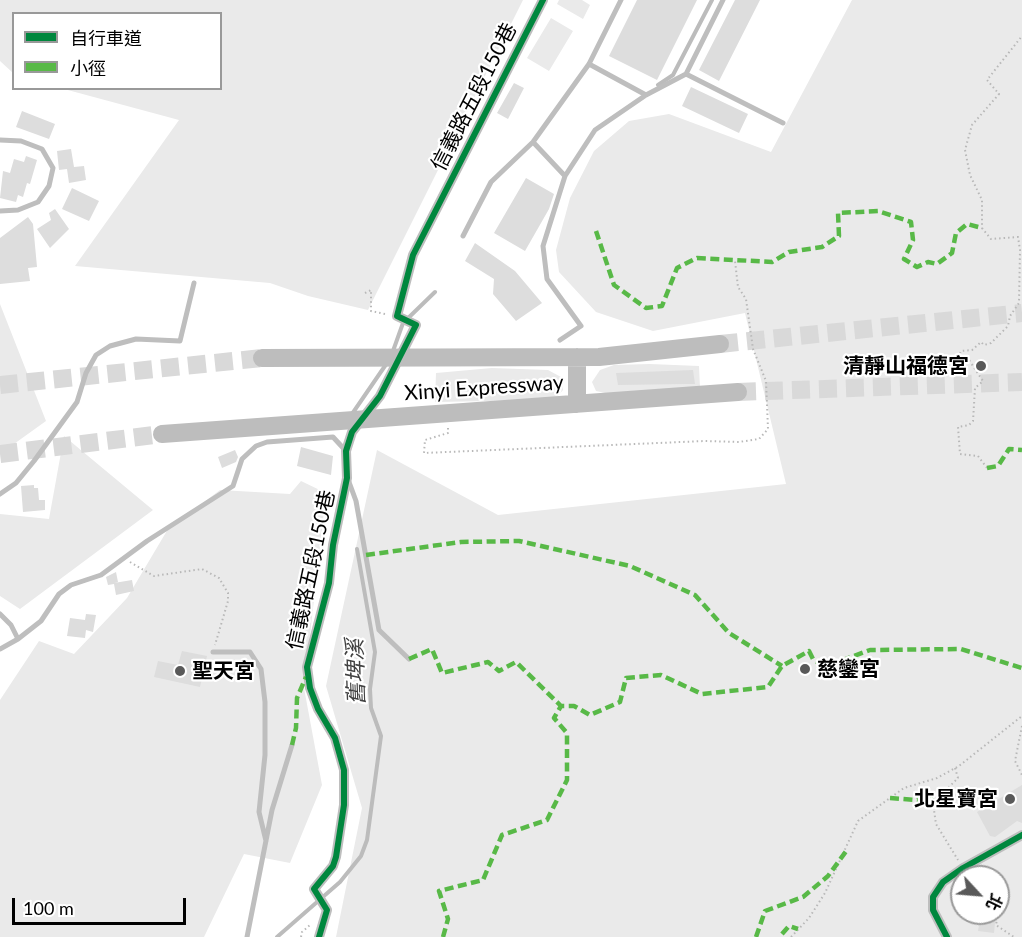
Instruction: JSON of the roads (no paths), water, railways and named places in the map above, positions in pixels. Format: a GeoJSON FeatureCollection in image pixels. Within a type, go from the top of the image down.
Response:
{"type":"FeatureCollection","features":[{"type":"Feature","properties":{"kind":"highway","name":"Xinyi Expressway"},"geometry":{"type":"LineString","coordinates":[[262,358],[309,356],[577,357],[720,344]]}},
{"type":"Feature","properties":{"kind":"highway"},"geometry":{"type":"LineString","coordinates":[[577,357],[577,404]]}},
{"type":"Feature","properties":{"kind":"highway","name":"Xinyi Expressway"},"geometry":{"type":"LineString","coordinates":[[162,434],[252,428],[441,421],[577,404],[738,392]]}},
{"type":"Feature","properties":{"kind":"street","name":"信義路五段150巷"},"geometry":{"type":"LineString","coordinates":[[319,937],[327,910],[314,893],[336,857],[344,805],[344,770],[335,738],[318,710],[310,688],[307,667],[329,584],[333,545],[347,478],[346,451],[352,432],[386,387],[416,325],[397,316],[413,255],[543,0]]}},
{"type":"Feature","properties":{"kind":"street"},"geometry":{"type":"LineString","coordinates":[[947,937],[933,910],[933,897],[943,882],[963,868],[1022,835]]}},
{"type":"Feature","properties":{"kind":"lane"},"geometry":{"type":"LineString","coordinates":[[463,236],[491,182],[533,142],[589,64],[621,0]]}},
{"type":"Feature","properties":{"kind":"lane"},"geometry":{"type":"LineString","coordinates":[[560,340],[581,326],[547,279],[543,246],[565,176],[595,129],[646,96],[686,74],[723,0]]}},
{"type":"Feature","properties":{"kind":"lane"},"geometry":{"type":"LineString","coordinates":[[589,64],[646,96]]}},
{"type":"Feature","properties":{"kind":"lane"},"geometry":{"type":"LineString","coordinates":[[686,74],[783,123]]}},
{"type":"Feature","properties":{"kind":"lane"},"geometry":{"type":"LineString","coordinates":[[0,140],[21,141],[42,149],[53,168],[49,186],[38,202],[18,210],[0,211]]}},
{"type":"Feature","properties":{"kind":"lane"},"geometry":{"type":"LineString","coordinates":[[533,142],[565,176]]}},
{"type":"Feature","properties":{"kind":"lane"},"geometry":{"type":"LineString","coordinates":[[0,494],[16,483],[77,402],[86,373],[96,355],[110,346],[136,339],[180,341],[194,283]]}},
{"type":"Feature","properties":{"kind":"lane"},"geometry":{"type":"LineString","coordinates":[[0,649],[40,621],[59,594],[71,585],[101,575],[131,552],[232,486],[242,459],[256,447],[267,442],[333,437],[346,451]]}},
{"type":"Feature","properties":{"kind":"lane"},"geometry":{"type":"LineString","coordinates":[[347,478],[356,501],[379,630],[409,658]]}},
{"type":"Feature","properties":{"kind":"lane"},"geometry":{"type":"LineString","coordinates":[[0,614],[11,625],[17,637]]}},
{"type":"Feature","properties":{"kind":"lane","name":"信義路五段150巷"},"geometry":{"type":"LineString","coordinates":[[213,652],[250,652],[261,669],[265,702],[265,755],[259,812],[266,841]]}},
{"type":"Feature","properties":{"kind":"lane","name":"信義路五段150巷"},"geometry":{"type":"LineString","coordinates":[[247,937],[266,841],[292,745]]}},
{"type":"Feature","properties":{"kind":"waterway","name":"舊埤溪"},"geometry":{"type":"LineString","coordinates":[[658,85],[673,75],[712,0]]}},
{"type":"Feature","properties":{"kind":"waterway","name":"舊埤溪"},"geometry":{"type":"LineString","coordinates":[[393,351],[403,323],[435,292]]}},
{"type":"Feature","properties":{"kind":"waterway","name":"舊埤溪"},"geometry":{"type":"LineString","coordinates":[[352,414],[387,363]]}},
{"type":"Feature","properties":{"kind":"waterway","name":"舊埤溪"},"geometry":{"type":"LineString","coordinates":[[277,937],[340,882],[361,856],[367,840],[381,736],[371,708],[370,689],[375,652],[357,549]]}},
{"type":"Feature","properties":{"kind":"tunnel"},"geometry":{"type":"LineString","coordinates":[[720,344],[1022,313]]}},
{"type":"Feature","properties":{"kind":"tunnel"},"geometry":{"type":"LineString","coordinates":[[0,385],[262,358]]}},
{"type":"Feature","properties":{"kind":"tunnel"},"geometry":{"type":"LineString","coordinates":[[738,392],[1022,382]]}},
{"type":"Feature","properties":{"kind":"tunnel"},"geometry":{"type":"LineString","coordinates":[[0,454],[162,434]]}},
{"type":"Feature","properties":{"kind":"place","name":"清靜山福德宮"},"geometry":{"type":"Point","coordinates":[981,366]}},
{"type":"Feature","properties":{"kind":"place","name":"慈鑾宮"},"geometry":{"type":"Point","coordinates":[805,669]}},
{"type":"Feature","properties":{"kind":"place","name":"聖天宮"},"geometry":{"type":"Point","coordinates":[180,671]}},
{"type":"Feature","properties":{"kind":"place","name":"北星寶宮"},"geometry":{"type":"Point","coordinates":[1010,799]}}]}
